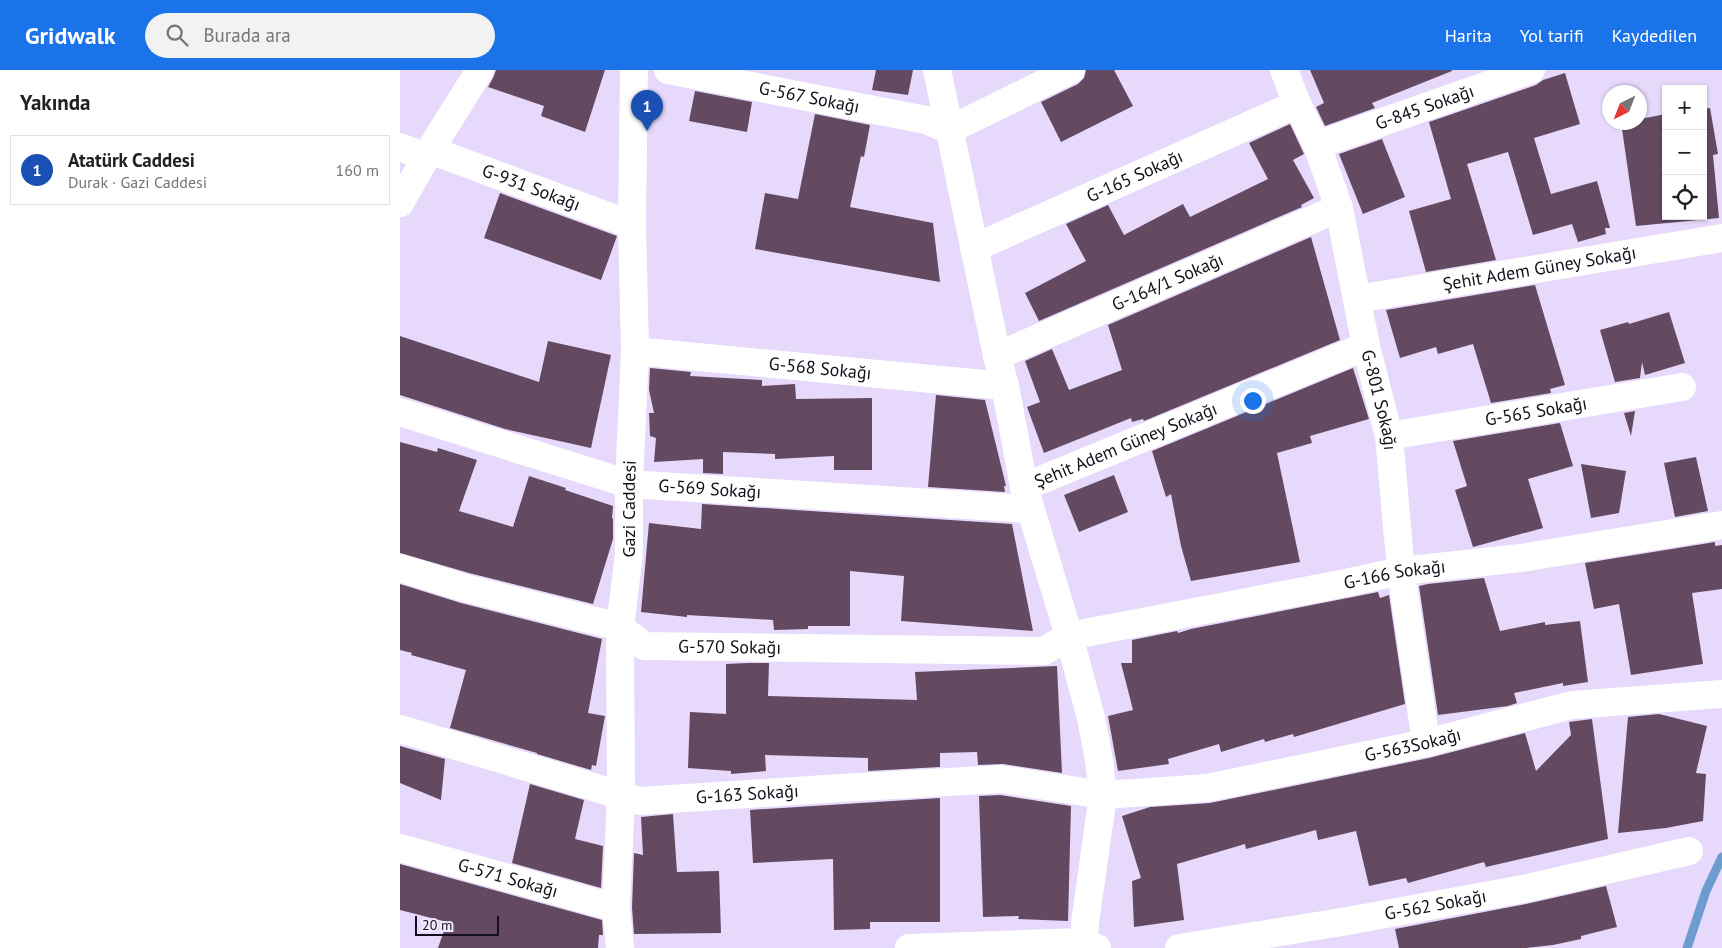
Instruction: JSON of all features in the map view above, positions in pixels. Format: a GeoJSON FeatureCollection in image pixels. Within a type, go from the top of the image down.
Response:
{"type":"FeatureCollection","features":[{"type":"Feature","properties":{"kind":"street"},"geometry":{"type":"LineString","coordinates":[[400,203],[427,154],[480,70]]}},
{"type":"Feature","properties":{"kind":"street","name":"Gazi Caddesi"},"geometry":{"type":"LineString","coordinates":[[620,948],[616,908],[621,795],[620,627],[629,553],[629,484],[635,351],[632,225],[634,70]]}},
{"type":"Feature","properties":{"kind":"street","name":"G-567 Sokağı"},"geometry":{"type":"LineString","coordinates":[[668,70],[926,120],[949,130]]}},
{"type":"Feature","properties":{"kind":"street"},"geometry":{"type":"LineString","coordinates":[[909,948],[1088,946],[1103,795],[1091,718],[1069,636],[1027,498],[1005,386],[997,356],[937,70]]}},
{"type":"Feature","properties":{"kind":"street"},"geometry":{"type":"LineString","coordinates":[[949,130],[1071,70]]}},
{"type":"Feature","properties":{"kind":"street","name":"G-801 Sokağı"},"geometry":{"type":"LineString","coordinates":[[1284,70],[1297,104],[1317,145],[1339,208],[1366,346],[1389,436],[1401,570],[1426,742]]}},
{"type":"Feature","properties":{"kind":"street","name":"G-845 Sokağı"},"geometry":{"type":"LineString","coordinates":[[1317,145],[1531,70]]}},
{"type":"Feature","properties":{"kind":"street","name":"G-165 Sokağı"},"geometry":{"type":"LineString","coordinates":[[974,248],[1297,104]]}},
{"type":"Feature","properties":{"kind":"street","name":"G-931 Sokağı"},"geometry":{"type":"LineString","coordinates":[[400,147],[427,154],[632,225]]}},
{"type":"Feature","properties":{"kind":"street","name":"G-164/1 Sokağı"},"geometry":{"type":"LineString","coordinates":[[997,356],[1339,208]]}},
{"type":"Feature","properties":{"kind":"street","name":"Şehit Adem Güney Sokağı"},"geometry":{"type":"LineString","coordinates":[[1357,299],[1722,238]]}},
{"type":"Feature","properties":{"kind":"street","name":"Şehit Adem Güney Sokağı"},"geometry":{"type":"LineString","coordinates":[[1027,498],[1366,346]]}},
{"type":"Feature","properties":{"kind":"street","name":"G-568 Sokağı"},"geometry":{"type":"LineString","coordinates":[[635,351],[1005,386]]}},
{"type":"Feature","properties":{"kind":"street","name":"G-565 Sokağı"},"geometry":{"type":"LineString","coordinates":[[1389,436],[1682,387]]}},
{"type":"Feature","properties":{"kind":"street","name":"G-569 Sokağı"},"geometry":{"type":"LineString","coordinates":[[400,412],[629,484],[1027,498]]}},
{"type":"Feature","properties":{"kind":"street","name":"G-166 Sokağı"},"geometry":{"type":"LineString","coordinates":[[1069,636],[1346,583],[1401,570],[1521,558],[1722,526]]}},
{"type":"Feature","properties":{"kind":"street","name":"G-570 Sokağı"},"geometry":{"type":"LineString","coordinates":[[400,568],[465,588],[620,627],[644,646],[1044,651],[1069,636]]}},
{"type":"Feature","properties":{"kind":"street","name":"G-563Sokağı"},"geometry":{"type":"LineString","coordinates":[[1103,795],[1207,788],[1426,742],[1572,705],[1722,694]]}},
{"type":"Feature","properties":{"kind":"street","name":"G-163 Sokağı"},"geometry":{"type":"LineString","coordinates":[[400,729],[640,801],[1001,780],[1103,795]]}},
{"type":"Feature","properties":{"kind":"street","name":"G-571 Sokağı"},"geometry":{"type":"LineString","coordinates":[[400,848],[616,908]]}},
{"type":"Feature","properties":{"kind":"street","name":"G-562 Sokağı"},"geometry":{"type":"LineString","coordinates":[[1179,948],[1523,889],[1689,851]]}},
{"type":"Feature","properties":{"kind":"building"},"geometry":{"type":"Polygon","coordinates":[[[496,70],[605,70],[585,132],[541,116],[544,106],[488,87],[496,70]]]}},
{"type":"Feature","properties":{"kind":"building"},"geometry":{"type":"Polygon","coordinates":[[[876,70],[913,70],[908,95],[872,90],[876,70]]]}},
{"type":"Feature","properties":{"kind":"building"},"geometry":{"type":"Polygon","coordinates":[[[1086,70],[1114,70],[1133,106],[1061,142],[1041,102],[1078,84],[1084,78],[1086,70]]]}},
{"type":"Feature","properties":{"kind":"building"},"geometry":{"type":"Polygon","coordinates":[[[1310,70],[1452,71],[1372,103],[1375,108],[1325,126],[1316,107],[1324,103],[1310,70]]]}},
{"type":"Feature","properties":{"kind":"building"},"geometry":{"type":"Polygon","coordinates":[[[1565,73],[1580,124],[1534,138],[1551,194],[1597,181],[1610,228],[1605,228],[1606,234],[1578,242],[1572,224],[1533,235],[1508,152],[1467,164],[1496,260],[1426,272],[1409,211],[1451,199],[1429,122],[1565,73]]]}},
{"type":"Feature","properties":{"kind":"building"},"geometry":{"type":"Polygon","coordinates":[[[695,91],[752,102],[747,132],[689,121],[695,91]]]}},
{"type":"Feature","properties":{"kind":"building"},"geometry":{"type":"Polygon","coordinates":[[[1707,108],[1710,108],[1718,154],[1713,155],[1719,218],[1707,219],[1707,130],[1707,108]]]}},
{"type":"Feature","properties":{"kind":"building"},"geometry":{"type":"Polygon","coordinates":[[[815,114],[870,125],[864,157],[861,156],[850,207],[933,223],[940,282],[755,249],[765,193],[798,199],[815,114]]]}},
{"type":"Feature","properties":{"kind":"building"},"geometry":{"type":"Polygon","coordinates":[[[1662,115],[1662,220],[1698,220],[1636,226],[1622,130],[1647,130],[1647,118],[1662,115]]]}},
{"type":"Feature","properties":{"kind":"building"},"geometry":{"type":"Polygon","coordinates":[[[1290,124],[1304,154],[1293,160],[1314,198],[1301,205],[1302,207],[1039,321],[1025,293],[1086,261],[1066,224],[1108,205],[1124,235],[1183,204],[1190,217],[1268,179],[1249,143],[1290,124]]]}},
{"type":"Feature","properties":{"kind":"building"},"geometry":{"type":"Polygon","coordinates":[[[1382,139],[1405,197],[1363,214],[1339,154],[1382,139]]]}},
{"type":"Feature","properties":{"kind":"building"},"geometry":{"type":"Polygon","coordinates":[[[500,193],[617,236],[601,280],[484,238],[500,193]]]}},
{"type":"Feature","properties":{"kind":"building"},"geometry":{"type":"Polygon","coordinates":[[[1311,237],[1340,340],[1144,421],[1143,419],[1132,422],[1131,418],[1044,453],[1027,407],[1040,402],[1025,361],[1052,349],[1069,390],[1122,370],[1108,325],[1311,237]]]}},
{"type":"Feature","properties":{"kind":"building"},"geometry":{"type":"Polygon","coordinates":[[[1535,285],[1565,385],[1550,389],[1551,393],[1491,403],[1473,344],[1438,354],[1436,347],[1400,358],[1386,310],[1535,285]]]}},
{"type":"Feature","properties":{"kind":"building"},"geometry":{"type":"Polygon","coordinates":[[[1669,312],[1685,363],[1645,375],[1642,362],[1640,378],[1615,382],[1600,330],[1628,322],[1629,324],[1669,312]]]}},
{"type":"Feature","properties":{"kind":"building"},"geometry":{"type":"Polygon","coordinates":[[[400,336],[539,382],[548,341],[611,355],[591,448],[505,429],[400,395],[400,336]]]}},
{"type":"Feature","properties":{"kind":"building"},"geometry":{"type":"Polygon","coordinates":[[[650,368],[691,372],[690,376],[762,380],[762,386],[795,384],[796,399],[872,398],[872,470],[834,470],[834,456],[775,459],[775,454],[723,452],[723,474],[703,473],[703,459],[654,462],[656,438],[650,436],[649,413],[654,413],[649,390],[650,368]]]}},
{"type":"Feature","properties":{"kind":"building"},"geometry":{"type":"Polygon","coordinates":[[[1353,368],[1369,419],[1310,436],[1312,443],[1277,453],[1300,562],[1191,581],[1181,546],[1171,494],[1166,497],[1152,451],[1353,368]]]}},
{"type":"Feature","properties":{"kind":"building"},"geometry":{"type":"Polygon","coordinates":[[[936,395],[985,400],[1006,486],[1004,486],[1005,492],[928,487],[936,395]]]}},
{"type":"Feature","properties":{"kind":"building"},"geometry":{"type":"Polygon","coordinates":[[[1635,411],[1631,436],[1624,413],[1635,411]]]}},
{"type":"Feature","properties":{"kind":"building"},"geometry":{"type":"Polygon","coordinates":[[[1560,423],[1573,466],[1528,479],[1543,528],[1473,547],[1455,490],[1467,486],[1453,441],[1560,423]]]}},
{"type":"Feature","properties":{"kind":"building"},"geometry":{"type":"Polygon","coordinates":[[[400,442],[437,452],[438,448],[477,460],[459,511],[513,527],[529,476],[613,506],[613,539],[593,604],[469,573],[400,553],[400,442]]]}},
{"type":"Feature","properties":{"kind":"building"},"geometry":{"type":"Polygon","coordinates":[[[1696,457],[1708,511],[1675,517],[1664,463],[1696,457]]]}},
{"type":"Feature","properties":{"kind":"building"},"geometry":{"type":"Polygon","coordinates":[[[1581,464],[1626,471],[1619,513],[1591,518],[1581,464]]]}},
{"type":"Feature","properties":{"kind":"building"},"geometry":{"type":"Polygon","coordinates":[[[1114,475],[1128,512],[1079,532],[1064,495],[1114,475]]]}},
{"type":"Feature","properties":{"kind":"building"},"geometry":{"type":"Polygon","coordinates":[[[702,504],[1012,524],[1033,631],[901,621],[904,576],[850,571],[850,626],[808,626],[808,629],[774,630],[773,620],[687,615],[687,617],[641,612],[649,523],[701,529],[702,504]]]}},
{"type":"Feature","properties":{"kind":"building"},"geometry":{"type":"Polygon","coordinates":[[[1715,542],[1715,546],[1722,545],[1722,589],[1692,593],[1703,664],[1631,675],[1619,604],[1594,609],[1585,563],[1715,542]]]}},
{"type":"Feature","properties":{"kind":"building"},"geometry":{"type":"Polygon","coordinates":[[[1484,578],[1500,631],[1545,622],[1545,625],[1580,621],[1588,682],[1563,686],[1563,683],[1514,693],[1517,703],[1508,706],[1438,715],[1419,586],[1484,578]]]}},
{"type":"Feature","properties":{"kind":"building"},"geometry":{"type":"Polygon","coordinates":[[[400,584],[461,603],[602,639],[588,713],[605,716],[596,766],[592,765],[591,770],[450,728],[466,670],[411,655],[412,653],[400,650],[400,584]]]}},
{"type":"Feature","properties":{"kind":"building"},"geometry":{"type":"Polygon","coordinates":[[[1378,592],[1380,598],[1389,595],[1405,704],[1294,737],[1293,734],[1265,742],[1264,739],[1221,752],[1219,744],[1168,759],[1169,764],[1118,771],[1108,716],[1133,710],[1121,663],[1132,663],[1132,640],[1177,631],[1178,633],[1378,592]]]}},
{"type":"Feature","properties":{"kind":"building"},"geometry":{"type":"Polygon","coordinates":[[[769,663],[768,696],[917,700],[915,672],[1057,666],[1062,773],[1003,764],[978,765],[977,752],[940,753],[940,767],[868,771],[868,758],[765,755],[766,771],[731,774],[731,771],[688,768],[690,712],[726,714],[726,664],[769,663]]]}},
{"type":"Feature","properties":{"kind":"building"},"geometry":{"type":"Polygon","coordinates":[[[1659,714],[1707,726],[1696,773],[1706,774],[1703,821],[1666,828],[1618,833],[1628,717],[1659,714]]]}},
{"type":"Feature","properties":{"kind":"building"},"geometry":{"type":"Polygon","coordinates":[[[1592,719],[1608,839],[1486,867],[1484,862],[1408,883],[1406,878],[1369,886],[1356,831],[1318,840],[1316,830],[1246,849],[1245,844],[1177,864],[1184,920],[1134,927],[1132,881],[1141,878],[1122,816],[1150,807],[1210,803],[1429,758],[1525,733],[1536,771],[1571,735],[1569,722],[1592,719]]]}},
{"type":"Feature","properties":{"kind":"building"},"geometry":{"type":"Polygon","coordinates":[[[400,746],[445,759],[441,800],[400,783],[400,746]]]}},
{"type":"Feature","properties":{"kind":"building"},"geometry":{"type":"Polygon","coordinates":[[[530,784],[584,800],[575,839],[603,846],[601,888],[512,863],[530,784]]]}},
{"type":"Feature","properties":{"kind":"building"},"geometry":{"type":"Polygon","coordinates":[[[1000,795],[1071,806],[1068,921],[1018,919],[1019,916],[983,917],[979,796],[1000,795]]]}},
{"type":"Feature","properties":{"kind":"building"},"geometry":{"type":"Polygon","coordinates":[[[940,798],[940,922],[870,922],[870,929],[834,930],[833,859],[753,863],[750,810],[940,798]]]}},
{"type":"Feature","properties":{"kind":"building"},"geometry":{"type":"Polygon","coordinates":[[[673,814],[677,872],[719,871],[721,933],[634,934],[632,908],[634,853],[643,855],[641,817],[673,814]]]}},
{"type":"Feature","properties":{"kind":"building"},"geometry":{"type":"Polygon","coordinates":[[[400,864],[602,920],[603,935],[599,935],[598,948],[438,948],[447,922],[400,910],[400,864]]]}},
{"type":"Feature","properties":{"kind":"building"},"geometry":{"type":"Polygon","coordinates":[[[1606,886],[1617,927],[1581,936],[1581,939],[1526,948],[1399,948],[1395,929],[1526,904],[1606,886]]]}},
{"type":"Feature","properties":{"kind":"waterway"},"geometry":{"type":"LineString","coordinates":[[1687,948],[1706,891],[1722,857]]}},
{"type":"Feature","properties":{"kind":"place","name":"Atatürk Caddesi"},"geometry":{"type":"Point","coordinates":[647,131]}}]}
